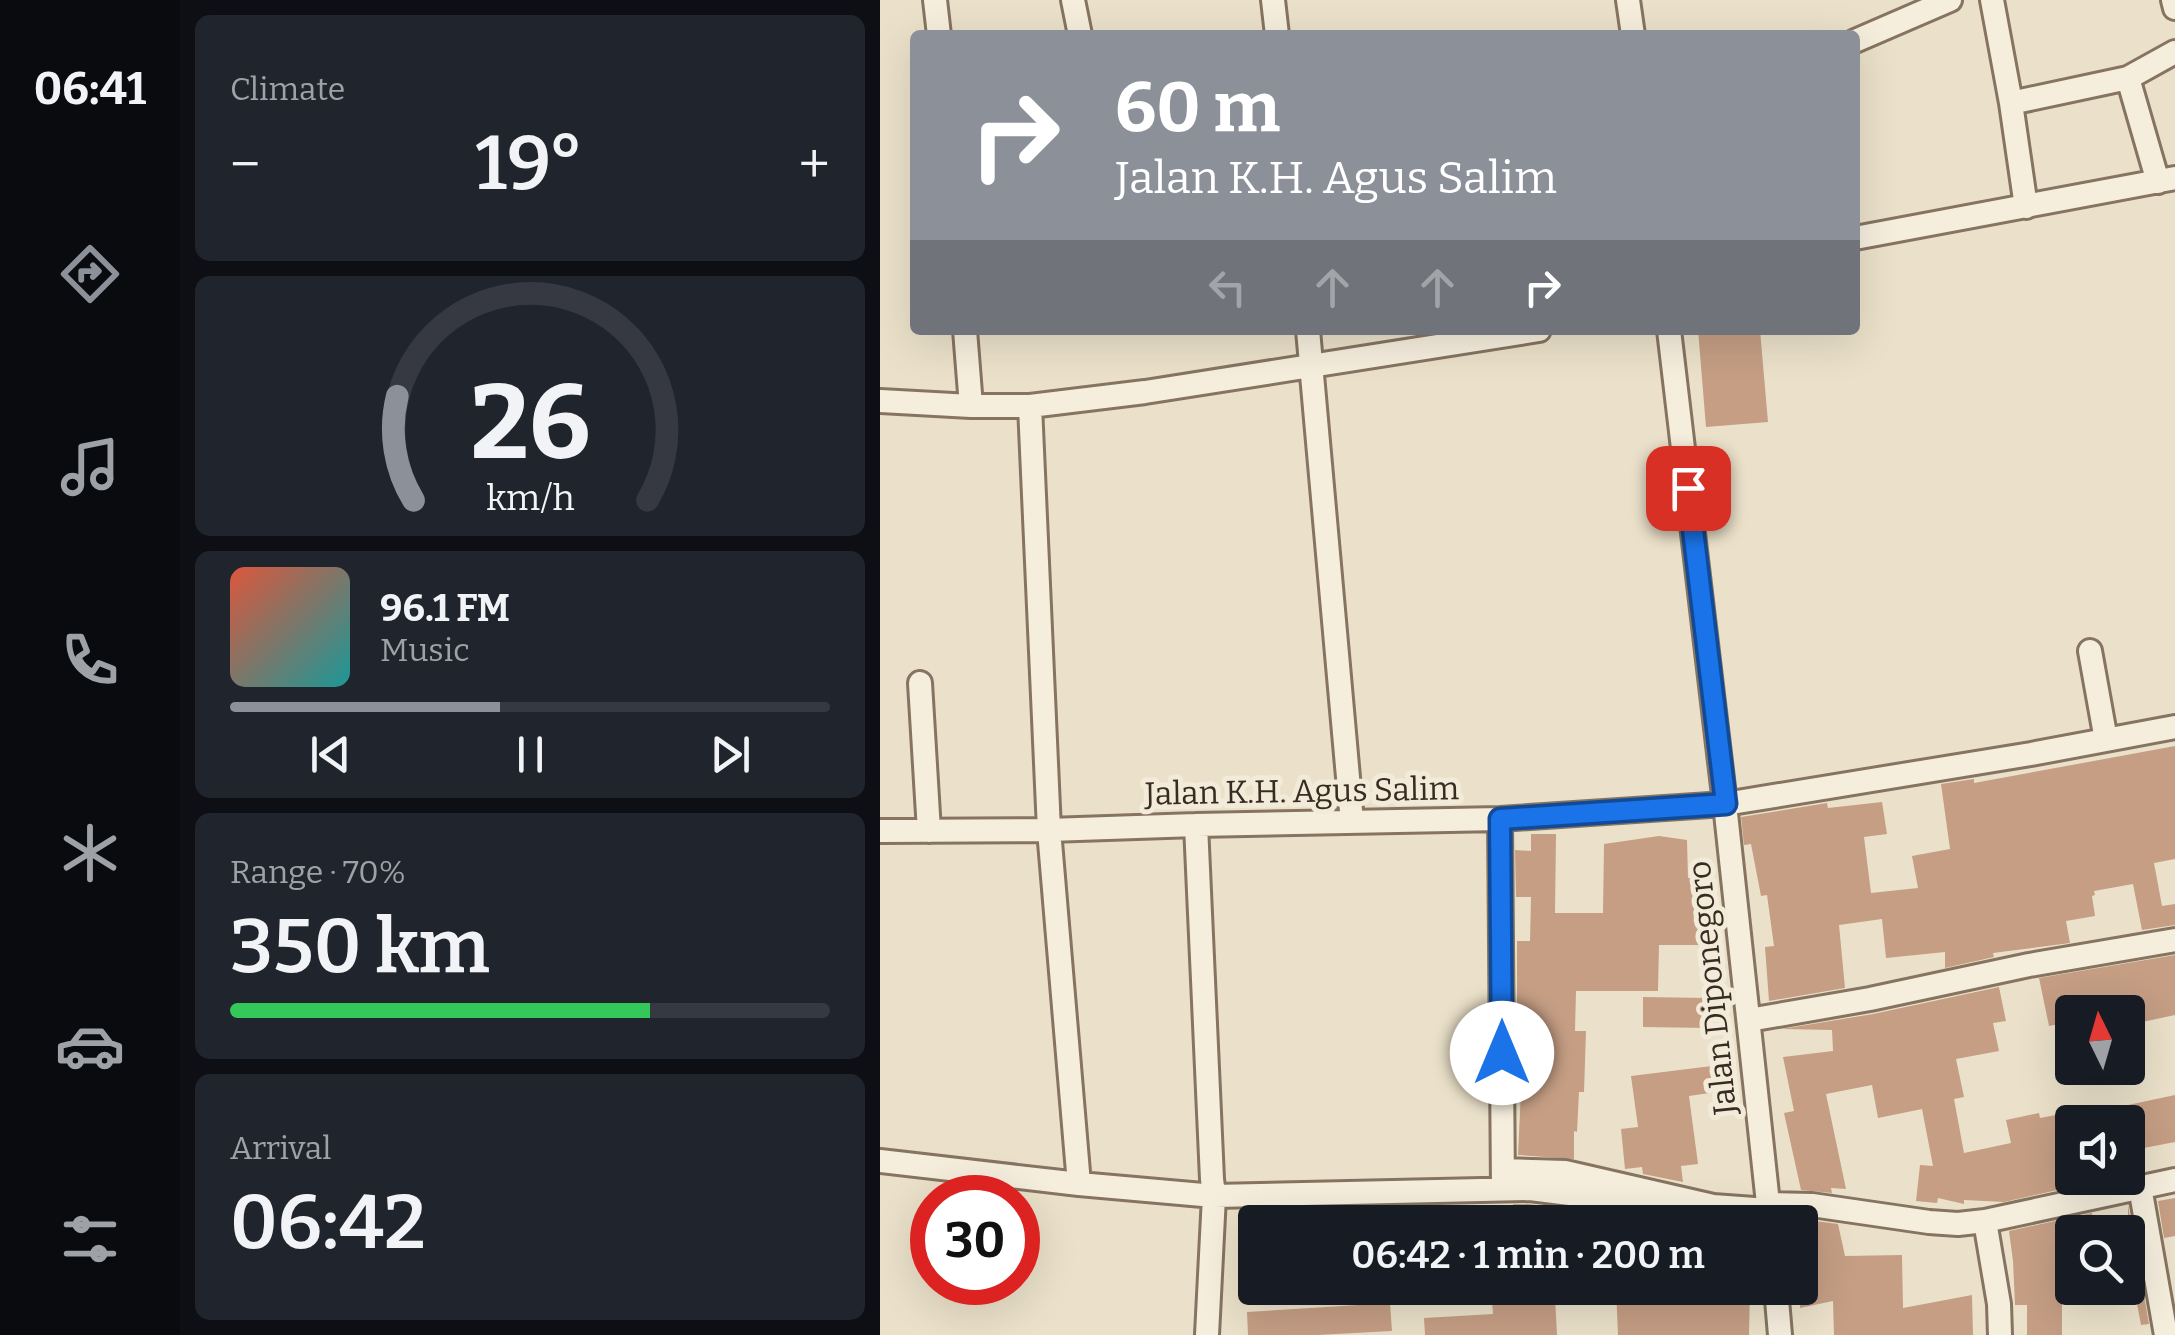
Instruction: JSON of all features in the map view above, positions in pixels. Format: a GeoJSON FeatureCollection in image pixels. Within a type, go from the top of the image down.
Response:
{"type":"FeatureCollection","features":[{"type":"Feature","properties":{"kind":"street"},"geometry":{"type":"LineString","coordinates":[[936,0],[938,30]]}},
{"type":"Feature","properties":{"kind":"street"},"geometry":{"type":"LineString","coordinates":[[1073,0],[1079,30]]}},
{"type":"Feature","properties":{"kind":"street"},"geometry":{"type":"LineString","coordinates":[[1273,0],[1276,30]]}},
{"type":"Feature","properties":{"kind":"street"},"geometry":{"type":"LineString","coordinates":[[1628,0],[1632,30]]}},
{"type":"Feature","properties":{"kind":"street"},"geometry":{"type":"LineString","coordinates":[[1860,39],[1950,0]]}},
{"type":"Feature","properties":{"kind":"street"},"geometry":{"type":"LineString","coordinates":[[1992,0],[2026,207]]}},
{"type":"Feature","properties":{"kind":"street"},"geometry":{"type":"LineString","coordinates":[[2173,0],[2175,8]]}},
{"type":"Feature","properties":{"kind":"street"},"geometry":{"type":"LineString","coordinates":[[2010,103],[2128,78],[2175,52]]}},
{"type":"Feature","properties":{"kind":"street"},"geometry":{"type":"LineString","coordinates":[[1860,237],[2166,180],[2128,78]]}},
{"type":"Feature","properties":{"kind":"street"},"geometry":{"type":"LineString","coordinates":[[964,335],[971,406]]}},
{"type":"Feature","properties":{"kind":"street"},"geometry":{"type":"LineString","coordinates":[[1309,335],[1352,822]]}},
{"type":"Feature","properties":{"kind":"street"},"geometry":{"type":"LineString","coordinates":[[880,402],[1030,406],[1506,335]]}},
{"type":"Feature","properties":{"kind":"street","name":"Jalan Diponegoro"},"geometry":{"type":"LineString","coordinates":[[1671,335],[1726,804],[1767,1205]]}},
{"type":"Feature","properties":{"kind":"street"},"geometry":{"type":"LineString","coordinates":[[1030,406],[1049,830],[1079,1184]]}},
{"type":"Feature","properties":{"kind":"street"},"geometry":{"type":"LineString","coordinates":[[2090,652],[2106,740]]}},
{"type":"Feature","properties":{"kind":"street"},"geometry":{"type":"LineString","coordinates":[[920,682],[928,830]]}},
{"type":"Feature","properties":{"kind":"street","name":"Jalan K.H. Agus Salim"},"geometry":{"type":"LineString","coordinates":[[880,831],[1500,819],[1726,804],[2175,727]]}},
{"type":"Feature","properties":{"kind":"street"},"geometry":{"type":"LineString","coordinates":[[1500,819],[1503,1179]]}},
{"type":"Feature","properties":{"kind":"street"},"geometry":{"type":"LineString","coordinates":[[1196,824],[1213,1189],[1207,1335]]}},
{"type":"Feature","properties":{"kind":"street"},"geometry":{"type":"LineString","coordinates":[[1749,1020],[2175,940]]}},
{"type":"Feature","properties":{"kind":"street"},"geometry":{"type":"LineString","coordinates":[[880,1161],[1079,1184],[1213,1189],[1503,1179],[1564,1172],[1709,1205]]}},
{"type":"Feature","properties":{"kind":"street"},"geometry":{"type":"LineString","coordinates":[[1503,1179],[1629,1205]]}},
{"type":"Feature","properties":{"kind":"street"},"geometry":{"type":"LineString","coordinates":[[2145,1186],[2175,1180]]}},
{"type":"Feature","properties":{"kind":"street"},"geometry":{"type":"LineString","coordinates":[[1818,1207],[1958,1224],[2104,1195]]}},
{"type":"Feature","properties":{"kind":"street"},"geometry":{"type":"LineString","coordinates":[[2141,1195],[2166,1335]]}},
{"type":"Feature","properties":{"kind":"street"},"geometry":{"type":"LineString","coordinates":[[1985,1221],[1999,1304],[2000,1335]]}},
{"type":"Feature","properties":{"kind":"street"},"geometry":{"type":"LineString","coordinates":[[1777,1305],[1780,1335]]}},
{"type":"Feature","properties":{"kind":"building"},"geometry":{"type":"Polygon","coordinates":[[[1698,335],[1760,335],[1768,422],[1706,427],[1698,335]]]}},
{"type":"Feature","properties":{"kind":"building"},"geometry":{"type":"Polygon","coordinates":[[[2175,746],[2175,859],[2154,863],[2162,906],[2175,904],[2175,925],[2142,930],[2133,884],[2094,891],[2095,916],[2066,921],[2070,943],[1993,953],[1994,957],[1945,968],[1945,952],[1886,958],[1882,919],[1839,925],[1845,988],[1769,1001],[1765,947],[1774,946],[1767,895],[1761,896],[1751,844],[1744,845],[1741,817],[1827,803],[1828,808],[1882,802],[1887,834],[1864,837],[1871,893],[1918,888],[1912,856],[1950,849],[1941,784],[1974,779],[1974,783],[2175,746]]]}},
{"type":"Feature","properties":{"kind":"building"},"geometry":{"type":"Polygon","coordinates":[[[1531,834],[1556,834],[1555,913],[1603,913],[1604,844],[1659,836],[1687,840],[1688,878],[1702,879],[1701,945],[1659,945],[1658,991],[1576,991],[1575,1031],[1586,1031],[1584,1092],[1579,1092],[1574,1159],[1518,1155],[1521,1091],[1517,1091],[1517,941],[1530,941],[1531,897],[1516,897],[1515,850],[1531,851],[1531,834]]]}},
{"type":"Feature","properties":{"kind":"building"},"geometry":{"type":"Polygon","coordinates":[[[2175,955],[2175,1015],[2145,1021],[2145,995],[2055,995],[2055,1025],[2049,1026],[2039,978],[2175,955]]]}},
{"type":"Feature","properties":{"kind":"building"},"geometry":{"type":"Polygon","coordinates":[[[1999,987],[2006,1021],[1993,1023],[1999,1051],[1956,1059],[1964,1097],[1954,1099],[1964,1153],[2011,1143],[2006,1120],[2039,1113],[2040,1118],[2055,1115],[2055,1191],[2004,1202],[1964,1200],[1964,1204],[1938,1198],[1937,1203],[1916,1201],[1920,1165],[1933,1166],[1922,1109],[1878,1118],[1872,1085],[1826,1094],[1846,1189],[1831,1188],[1832,1193],[1801,1190],[1784,1113],[1794,1111],[1783,1057],[1833,1051],[1832,1030],[1782,1029],[1999,987]]]}},
{"type":"Feature","properties":{"kind":"building"},"geometry":{"type":"Polygon","coordinates":[[[1643,997],[1709,998],[1708,1028],[1643,1027],[1643,997]]]}},
{"type":"Feature","properties":{"kind":"building"},"geometry":{"type":"Polygon","coordinates":[[[1712,1066],[1716,1092],[1689,1096],[1698,1164],[1681,1166],[1683,1182],[1643,1174],[1642,1167],[1625,1169],[1621,1129],[1638,1127],[1631,1076],[1712,1066]]]}},
{"type":"Feature","properties":{"kind":"building"},"geometry":{"type":"Polygon","coordinates":[[[2175,1095],[2175,1142],[2145,1148],[2145,1105],[2128,1105],[2175,1095]]]}},
{"type":"Feature","properties":{"kind":"building"},"geometry":{"type":"Polygon","coordinates":[[[2175,1198],[2175,1236],[2164,1238],[2158,1201],[2175,1198]]]}},
{"type":"Feature","properties":{"kind":"building"},"geometry":{"type":"Polygon","coordinates":[[[1818,1221],[1838,1224],[1845,1256],[1902,1255],[1903,1308],[1972,1295],[1973,1335],[1834,1335],[1833,1301],[1818,1304],[1818,1221]]]}},
{"type":"Feature","properties":{"kind":"building"},"geometry":{"type":"Polygon","coordinates":[[[2055,1221],[2055,1305],[2062,1305],[2062,1335],[2027,1335],[2027,1305],[2015,1305],[2009,1231],[2055,1221]]]}},
{"type":"Feature","properties":{"kind":"building"},"geometry":{"type":"Polygon","coordinates":[[[2145,1301],[2149,1324],[2141,1325],[2137,1305],[2145,1305],[2145,1301]]]}},
{"type":"Feature","properties":{"kind":"building"},"geometry":{"type":"Polygon","coordinates":[[[1390,1305],[1392,1331],[1248,1335],[1247,1312],[1390,1305]]]}},
{"type":"Feature","properties":{"kind":"building"},"geometry":{"type":"Polygon","coordinates":[[[1492,1305],[1555,1305],[1557,1335],[1425,1335],[1424,1318],[1493,1314],[1492,1305]]]}},
{"type":"Feature","properties":{"kind":"building"},"geometry":{"type":"Polygon","coordinates":[[[1617,1305],[1750,1305],[1749,1335],[1618,1335],[1617,1305]]]}},
{"type":"Feature","properties":{"kind":"route"},"geometry":{"type":"LineString","coordinates":[[1502,1053],[1500,819],[1726,804],[1688,488]]}}]}
